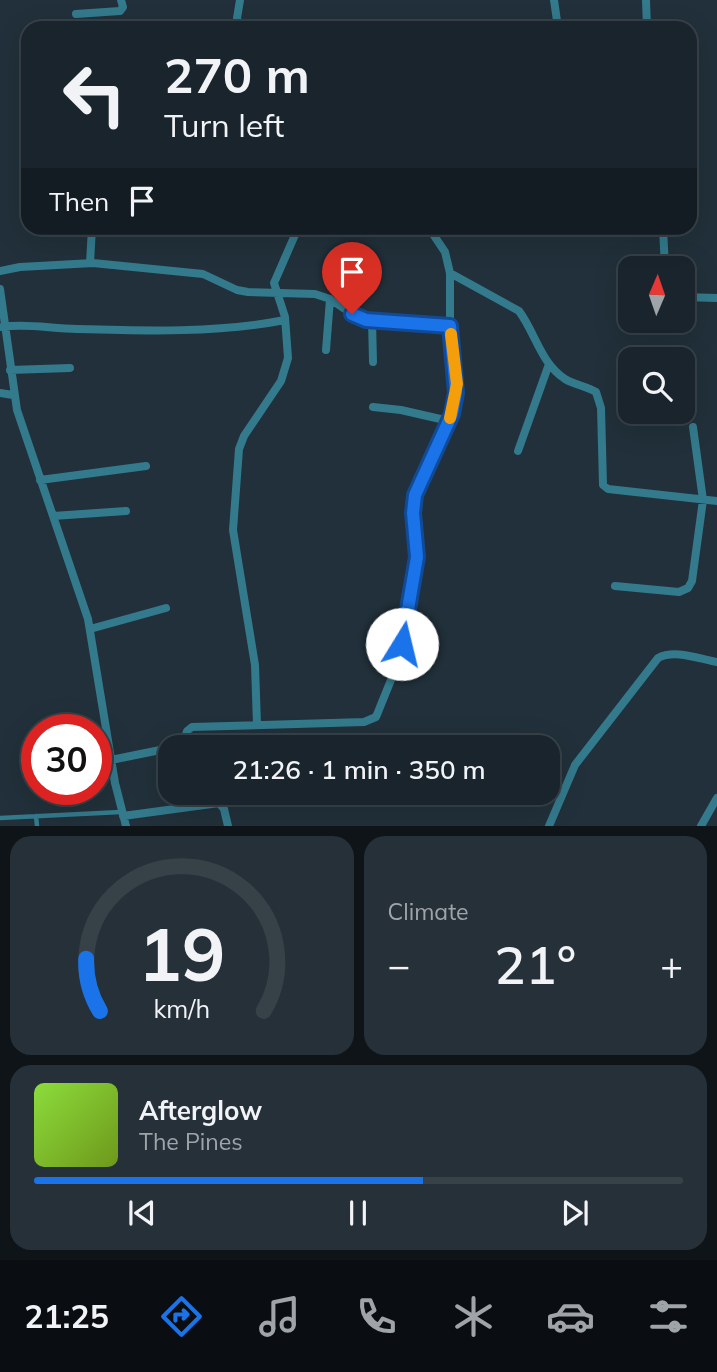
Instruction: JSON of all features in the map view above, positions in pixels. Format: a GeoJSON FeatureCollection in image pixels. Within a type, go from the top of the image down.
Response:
{"type":"FeatureCollection","features":[{"type":"Feature","properties":{"kind":"street"},"geometry":{"type":"LineString","coordinates":[[76,14],[120,11],[121,0]]}},
{"type":"Feature","properties":{"kind":"street"},"geometry":{"type":"LineString","coordinates":[[238,21],[240,0]]}},
{"type":"Feature","properties":{"kind":"street"},"geometry":{"type":"LineString","coordinates":[[554,0],[557,21]]}},
{"type":"Feature","properties":{"kind":"street"},"geometry":{"type":"LineString","coordinates":[[646,0],[647,21]]}},
{"type":"Feature","properties":{"kind":"street"},"geometry":{"type":"LineString","coordinates":[[90,263],[92,235]]}},
{"type":"Feature","properties":{"kind":"street"},"geometry":{"type":"LineString","coordinates":[[257,725],[256,665],[233,530],[237,461],[244,436],[273,394],[285,370],[288,358],[285,320],[275,293],[275,280],[295,235]]}},
{"type":"Feature","properties":{"kind":"street"},"geometry":{"type":"LineString","coordinates":[[186,735],[192,727],[364,722],[376,717],[393,676],[402,644],[417,557],[413,513],[415,495],[455,402],[457,384],[450,326],[450,274],[445,252],[434,235]]}},
{"type":"Feature","properties":{"kind":"street"},"geometry":{"type":"LineString","coordinates":[[663,235],[664,256]]}},
{"type":"Feature","properties":{"kind":"street"},"geometry":{"type":"LineString","coordinates":[[0,271],[90,263],[203,274],[237,290],[315,294],[330,299],[358,318],[450,326]]}},
{"type":"Feature","properties":{"kind":"street"},"geometry":{"type":"LineString","coordinates":[[450,274],[519,311],[548,364],[567,380],[596,392],[599,398],[603,485],[608,489],[717,501]]}},
{"type":"Feature","properties":{"kind":"street"},"geometry":{"type":"LineString","coordinates":[[0,289],[2,326],[13,395],[82,596],[104,714]]}},
{"type":"Feature","properties":{"kind":"street"},"geometry":{"type":"LineString","coordinates":[[695,298],[717,299]]}},
{"type":"Feature","properties":{"kind":"street"},"geometry":{"type":"LineString","coordinates":[[326,350],[330,299]]}},
{"type":"Feature","properties":{"kind":"street"},"geometry":{"type":"LineString","coordinates":[[2,326],[80,329],[245,328],[285,320]]}},
{"type":"Feature","properties":{"kind":"street"},"geometry":{"type":"LineString","coordinates":[[372,320],[373,362]]}},
{"type":"Feature","properties":{"kind":"street"},"geometry":{"type":"LineString","coordinates":[[518,451],[548,364]]}},
{"type":"Feature","properties":{"kind":"street"},"geometry":{"type":"LineString","coordinates":[[10,370],[70,368]]}},
{"type":"Feature","properties":{"kind":"street"},"geometry":{"type":"LineString","coordinates":[[0,393],[13,395]]}},
{"type":"Feature","properties":{"kind":"street"},"geometry":{"type":"LineString","coordinates":[[373,407],[401,410],[449,421]]}},
{"type":"Feature","properties":{"kind":"street"},"geometry":{"type":"LineString","coordinates":[[615,586],[679,592],[688,588],[692,581],[703,500],[693,427]]}},
{"type":"Feature","properties":{"kind":"street"},"geometry":{"type":"LineString","coordinates":[[40,480],[146,466]]}},
{"type":"Feature","properties":{"kind":"street"},"geometry":{"type":"LineString","coordinates":[[53,516],[126,510]]}},
{"type":"Feature","properties":{"kind":"street"},"geometry":{"type":"LineString","coordinates":[[90,629],[166,608]]}},
{"type":"Feature","properties":{"kind":"street"},"geometry":{"type":"LineString","coordinates":[[549,826],[575,765],[658,658],[674,654],[717,662]]}},
{"type":"Feature","properties":{"kind":"street"},"geometry":{"type":"LineString","coordinates":[[112,760],[158,750]]}},
{"type":"Feature","properties":{"kind":"street"},"geometry":{"type":"LineString","coordinates":[[112,764],[126,826]]}},
{"type":"Feature","properties":{"kind":"street"},"geometry":{"type":"LineString","coordinates":[[701,826],[717,798]]}},
{"type":"Feature","properties":{"kind":"street"},"geometry":{"type":"LineString","coordinates":[[123,814],[219,803],[224,809],[228,826]]}},
{"type":"Feature","properties":{"kind":"lane"},"geometry":{"type":"LineString","coordinates":[[0,818],[123,814]]}},
{"type":"Feature","properties":{"kind":"lane"},"geometry":{"type":"LineString","coordinates":[[36,816],[37,826]]}},
{"type":"Feature","properties":{"kind":"slow traffic"},"geometry":{"type":"LineString","coordinates":[[450,418],[457,384],[451,334]]}},
{"type":"Feature","properties":{"kind":"route"},"geometry":{"type":"LineString","coordinates":[[352,314],[366,320],[450,326],[456,393],[452,414],[418,486],[413,503],[417,557],[402,644]]}}]}
